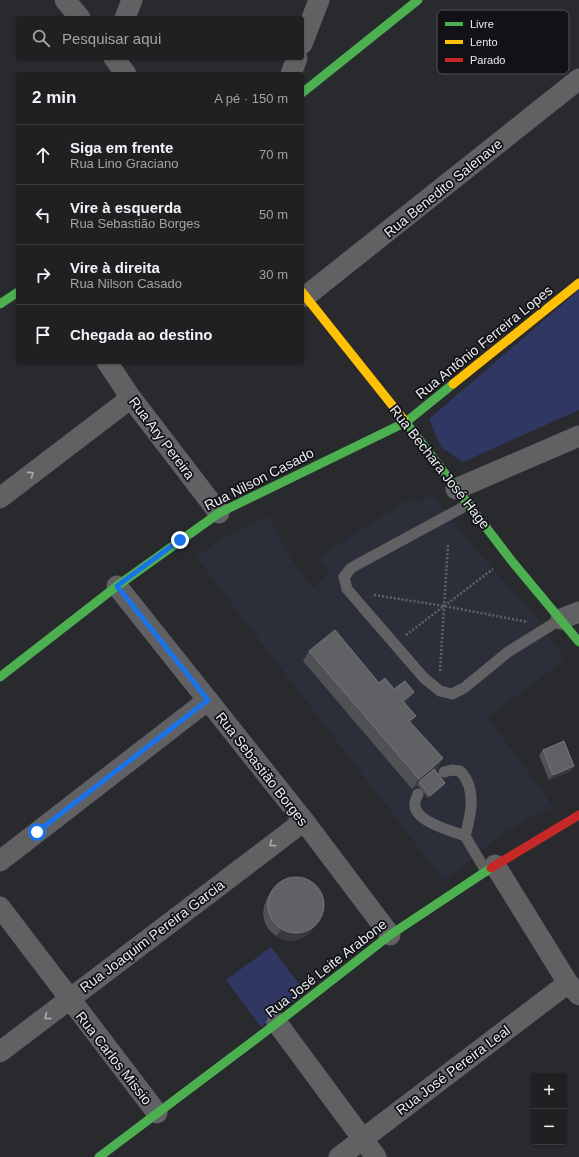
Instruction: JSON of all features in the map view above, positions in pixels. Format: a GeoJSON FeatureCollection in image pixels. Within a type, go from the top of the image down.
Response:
{"type":"FeatureCollection","features":[{"type":"Feature","properties":{"kind":"street"},"geometry":{"type":"LineString","coordinates":[[66,0],[78,16]]}},
{"type":"Feature","properties":{"kind":"street"},"geometry":{"type":"LineString","coordinates":[[126,16],[132,0]]}},
{"type":"Feature","properties":{"kind":"street"},"geometry":{"type":"LineString","coordinates":[[304,38],[318,0]]}},
{"type":"Feature","properties":{"kind":"street"},"geometry":{"type":"LineString","coordinates":[[304,91],[418,0]]}},
{"type":"Feature","properties":{"kind":"street"},"geometry":{"type":"LineString","coordinates":[[116,60],[124,72]]}},
{"type":"Feature","properties":{"kind":"street"},"geometry":{"type":"LineString","coordinates":[[292,72],[296,60]]}},
{"type":"Feature","properties":{"kind":"street","name":"Rua Benedito Salenave"},"geometry":{"type":"LineString","coordinates":[[304,294],[579,79]]}},
{"type":"Feature","properties":{"kind":"street","name":"Rua Antônio Ferreira Lopes"},"geometry":{"type":"LineString","coordinates":[[406,422],[579,283]]}},
{"type":"Feature","properties":{"kind":"street"},"geometry":{"type":"LineString","coordinates":[[0,304],[16,293]]}},
{"type":"Feature","properties":{"kind":"street","name":"Rua Bechara José Hage"},"geometry":{"type":"LineString","coordinates":[[304,294],[406,422],[511,560],[570,616],[579,642]]}},
{"type":"Feature","properties":{"kind":"street","name":"Rua Ary Pereira"},"geometry":{"type":"LineString","coordinates":[[108,364],[131,398],[219,513]]}},
{"type":"Feature","properties":{"kind":"street"},"geometry":{"type":"LineString","coordinates":[[0,498],[131,398]]}},
{"type":"Feature","properties":{"kind":"street","name":"Rua Nilson Casado"},"geometry":{"type":"LineString","coordinates":[[3,669],[219,513],[406,422]]}},
{"type":"Feature","properties":{"kind":"street"},"geometry":{"type":"LineString","coordinates":[[462,496],[579,436]]}},
{"type":"Feature","properties":{"kind":"street","name":"Rua Sebastião Borges"},"geometry":{"type":"LineString","coordinates":[[117,586],[304,821],[390,934]]}},
{"type":"Feature","properties":{"kind":"street"},"geometry":{"type":"LineString","coordinates":[[0,861],[208,700]]}},
{"type":"Feature","properties":{"kind":"street","name":"Rua José Leite Arabone"},"geometry":{"type":"LineString","coordinates":[[99,1157],[277,1023],[390,934],[490,868],[579,815]]}},
{"type":"Feature","properties":{"kind":"street","name":"Rua Joaquim Pereira Garcia"},"geometry":{"type":"LineString","coordinates":[[0,1052],[304,821]]}},
{"type":"Feature","properties":{"kind":"street"},"geometry":{"type":"LineString","coordinates":[[490,868],[573,989]]}},
{"type":"Feature","properties":{"kind":"street","name":"Rua Carlos Missio"},"geometry":{"type":"LineString","coordinates":[[0,906],[69,999],[157,1113]]}},
{"type":"Feature","properties":{"kind":"street","name":"Rua José Pereira Leal"},"geometry":{"type":"LineString","coordinates":[[339,1157],[362,1139],[573,989]]}},
{"type":"Feature","properties":{"kind":"street"},"geometry":{"type":"LineString","coordinates":[[277,1023],[376,1157]]}},
{"type":"Feature","properties":{"kind":"lane"},"geometry":{"type":"LineString","coordinates":[[462,496],[351,568],[344,577],[347,588],[354,597],[424,678],[440,691],[452,694],[464,688],[508,652],[540,632],[570,616]]}},
{"type":"Feature","properties":{"kind":"lane"},"geometry":{"type":"LineString","coordinates":[[444,772],[460,770],[466,777],[471,794],[471,809],[465,836]]}},
{"type":"Feature","properties":{"kind":"lane"},"geometry":{"type":"LineString","coordinates":[[418,794],[415,804],[416,810],[420,816],[428,822],[465,836],[490,868]]}},
{"type":"Feature","properties":{"kind":"path"},"geometry":{"type":"LineString","coordinates":[[437,689],[440,679],[448,546]]}},
{"type":"Feature","properties":{"kind":"path"},"geometry":{"type":"LineString","coordinates":[[395,644],[494,568],[511,560]]}},
{"type":"Feature","properties":{"kind":"path"},"geometry":{"type":"LineString","coordinates":[[354,597],[366,594],[526,621],[532,624],[540,632]]}},
{"type":"Feature","properties":{"kind":"shaded area"},"geometry":{"type":"Polygon","coordinates":[[[579,290],[579,410],[463,462],[441,447],[429,419],[579,290]]]}},
{"type":"Feature","properties":{"kind":"shaded area"},"geometry":{"type":"Polygon","coordinates":[[[433,494],[473,546],[537,618],[565,660],[488,717],[554,808],[526,819],[496,839],[444,881],[196,557],[219,540],[269,516],[287,553],[312,588],[329,573],[318,557],[413,497],[417,503],[433,494]]]}},
{"type":"Feature","properties":{"kind":"shaded area"},"geometry":{"type":"Polygon","coordinates":[[[271,947],[305,992],[261,1027],[226,980],[271,947]]]}},
{"type":"Feature","properties":{"kind":"building"},"geometry":{"type":"Polygon","coordinates":[[[335,630],[379,683],[385,678],[394,689],[405,681],[414,692],[403,701],[416,716],[409,721],[443,758],[419,779],[309,651],[335,630]]]}},
{"type":"Feature","properties":{"kind":"building"},"geometry":{"type":"Polygon","coordinates":[[[564,741],[574,766],[553,775],[543,750],[564,741]]]}},
{"type":"Feature","properties":{"kind":"building"},"geometry":{"type":"Polygon","coordinates":[[[434,769],[445,783],[430,796],[419,782],[434,769]]]}},
{"type":"Feature","properties":{"kind":"building"},"geometry":{"type":"Polygon","coordinates":[[[296,877],[307,879],[316,885],[322,894],[324,905],[322,916],[316,925],[307,931],[296,933],[285,931],[276,925],[270,916],[268,905],[270,894],[276,885],[285,879],[296,877]]]}},
{"type":"Feature","properties":{"kind":"traffic: fast"},"geometry":{"type":"LineString","coordinates":[[304,91],[418,0]]}},
{"type":"Feature","properties":{"kind":"traffic: fast"},"geometry":{"type":"LineString","coordinates":[[0,304],[16,293]]}},
{"type":"Feature","properties":{"kind":"traffic: fast"},"geometry":{"type":"LineString","coordinates":[[0,677],[117,586],[219,513],[406,422],[453,384]]}},
{"type":"Feature","properties":{"kind":"traffic: fast"},"geometry":{"type":"LineString","coordinates":[[404,420],[511,560],[579,642]]}},
{"type":"Feature","properties":{"kind":"traffic: fast"},"geometry":{"type":"LineString","coordinates":[[99,1157],[277,1023],[390,935],[491,868]]}},
{"type":"Feature","properties":{"kind":"traffic: slow"},"geometry":{"type":"LineString","coordinates":[[453,384],[579,283]]}},
{"type":"Feature","properties":{"kind":"traffic: slow"},"geometry":{"type":"LineString","coordinates":[[304,295],[404,420]]}},
{"type":"Feature","properties":{"kind":"traffic: jam"},"geometry":{"type":"LineString","coordinates":[[491,868],[579,815]]}},
{"type":"Feature","properties":{"kind":"route"},"geometry":{"type":"LineString","coordinates":[[37,832],[208,700],[117,586],[180,540]]}}]}
